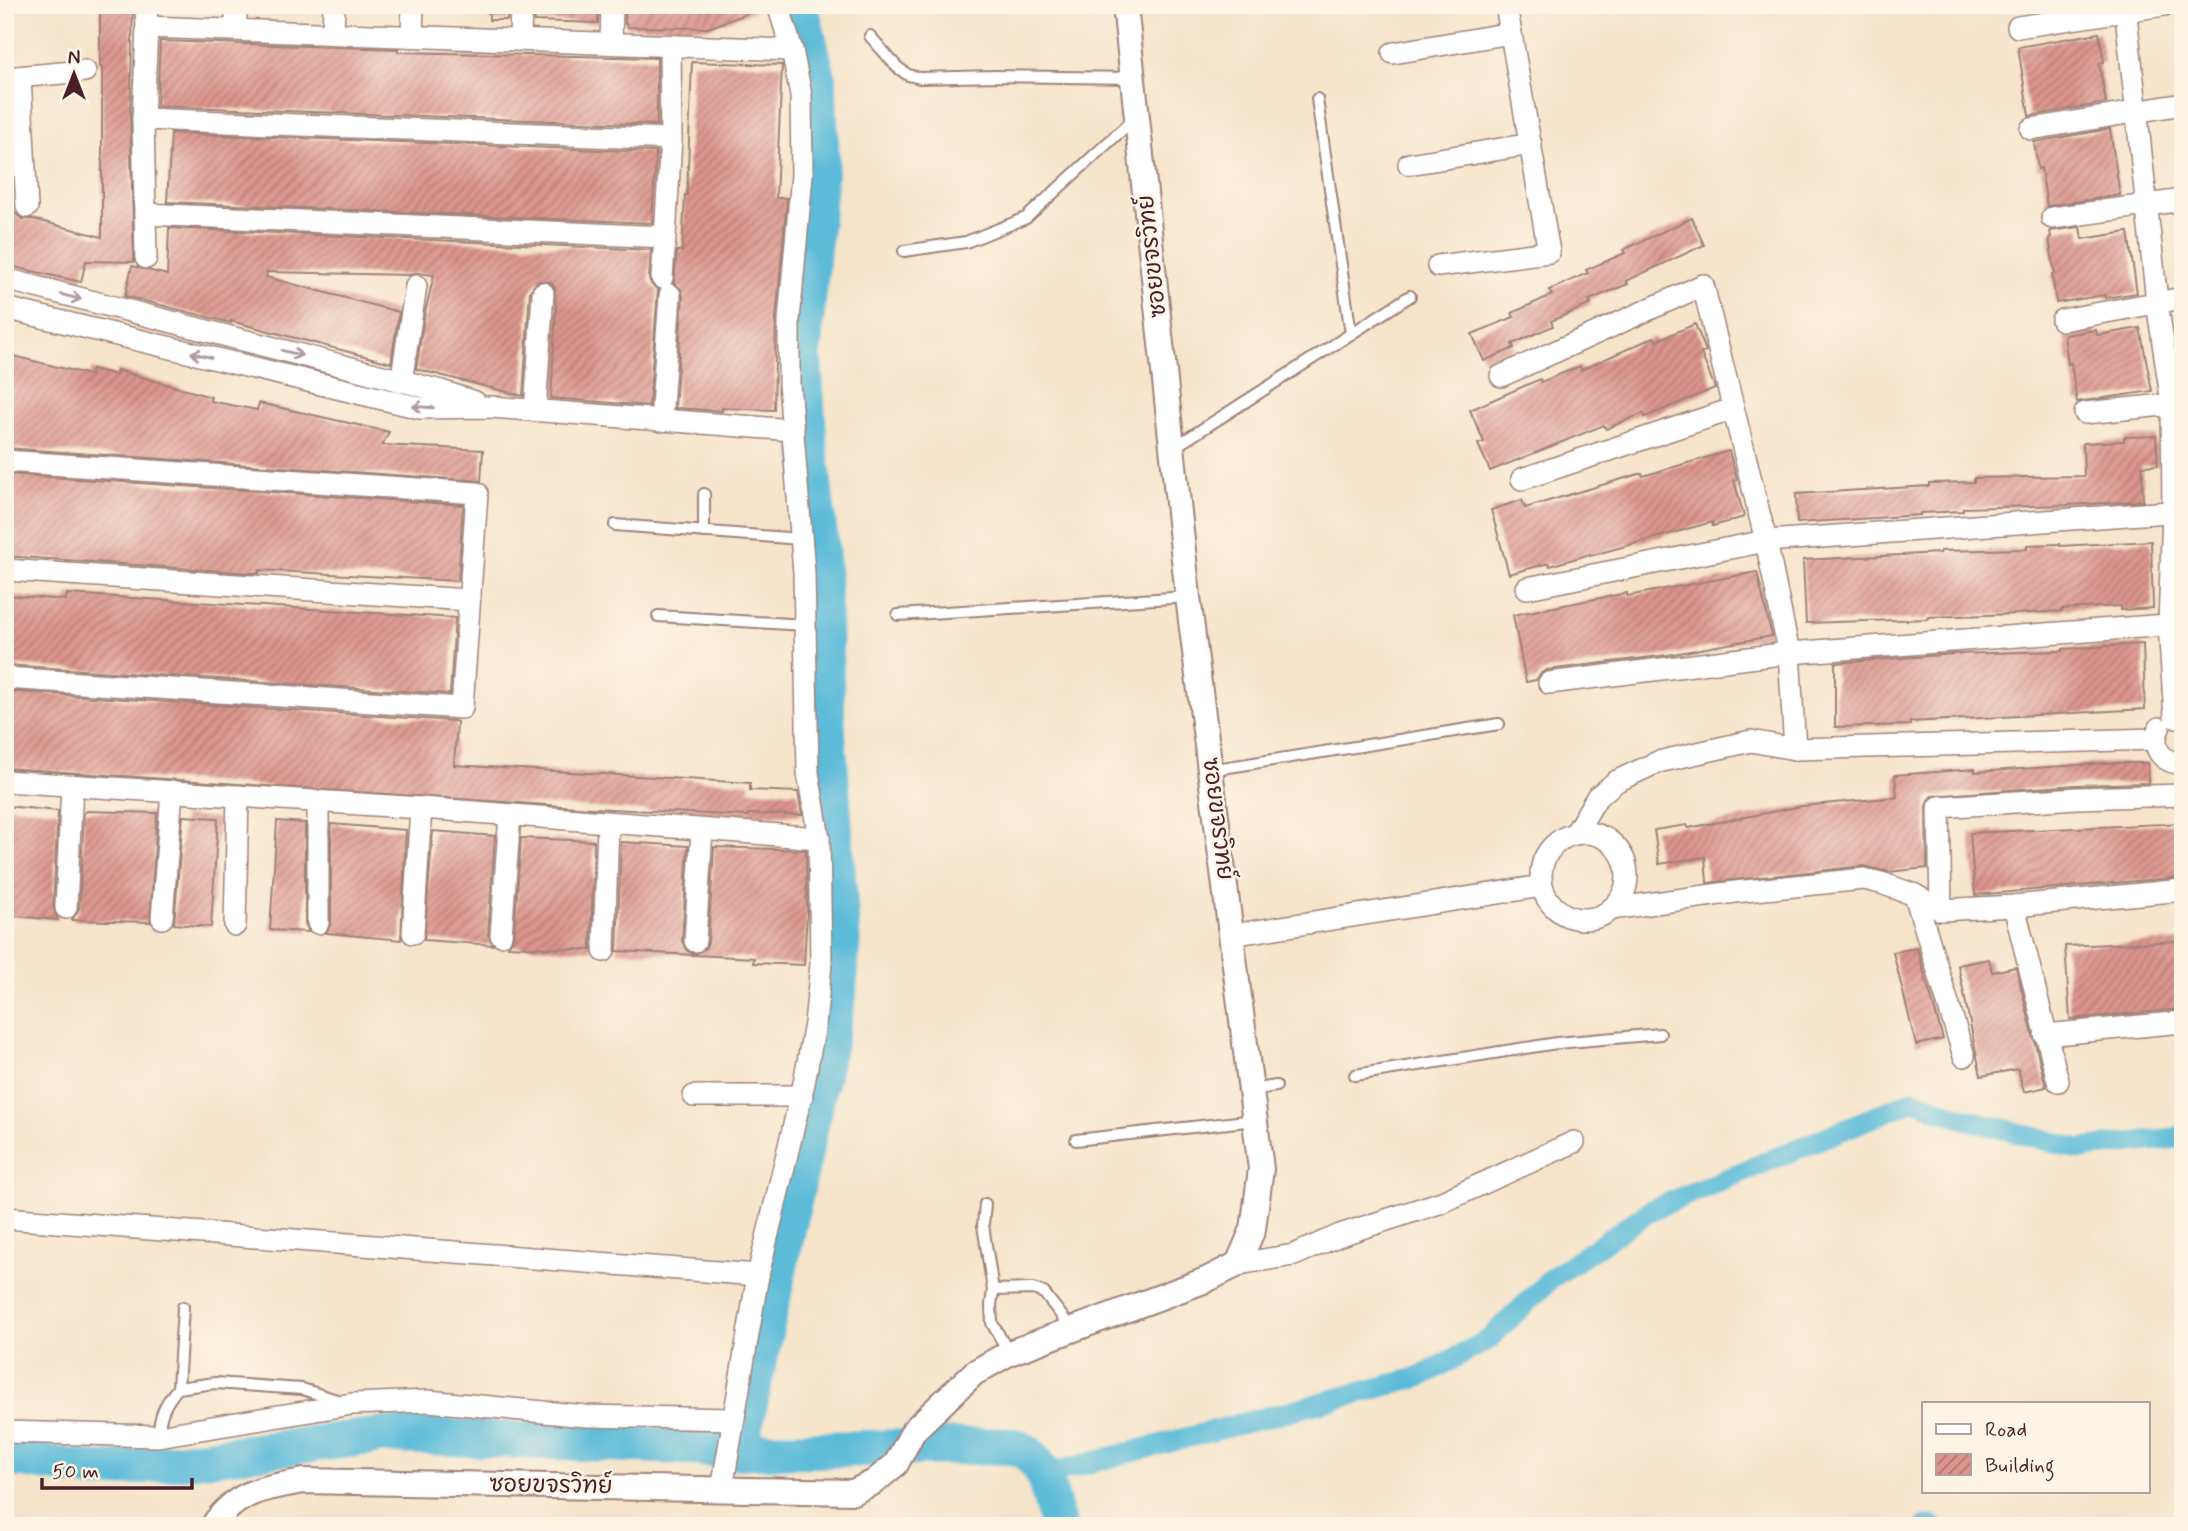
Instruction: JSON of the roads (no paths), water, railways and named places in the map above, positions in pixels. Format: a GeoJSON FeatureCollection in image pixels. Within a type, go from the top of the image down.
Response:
{"type":"FeatureCollection","features":[{"type":"Feature","properties":{"kind":"street"},"geometry":{"type":"LineString","coordinates":[[236,5],[236,30]]}},
{"type":"Feature","properties":{"kind":"street"},"geometry":{"type":"LineString","coordinates":[[332,33],[334,5]]}},
{"type":"Feature","properties":{"kind":"street"},"geometry":{"type":"LineString","coordinates":[[412,5],[412,36]]}},
{"type":"Feature","properties":{"kind":"street"},"geometry":{"type":"LineString","coordinates":[[520,40],[521,5]]}},
{"type":"Feature","properties":{"kind":"street"},"geometry":{"type":"LineString","coordinates":[[611,5],[611,43]]}},
{"type":"Feature","properties":{"kind":"street"},"geometry":{"type":"LineString","coordinates":[[724,1480],[758,1275],[802,1096],[815,1024],[821,964],[819,838],[808,773],[801,539],[789,383],[789,320],[802,175],[801,95],[792,50],[778,5]]}},
{"type":"Feature","properties":{"kind":"street","name":"ซอยขจรวิทย์"},"geometry":{"type":"LineString","coordinates":[[1125,5],[1188,597],[1261,1169],[1253,1229],[1238,1264]]}},
{"type":"Feature","properties":{"kind":"street"},"geometry":{"type":"LineString","coordinates":[[1438,266],[1549,252],[1506,5]]}},
{"type":"Feature","properties":{"kind":"street"},"geometry":{"type":"LineString","coordinates":[[2018,27],[2126,8],[2164,5]]}},
{"type":"Feature","properties":{"kind":"street"},"geometry":{"type":"LineString","coordinates":[[2126,8],[2157,302],[2177,404],[2176,624],[2179,717],[2162,724],[2155,738],[2159,754],[2172,762],[2183,763]]}},
{"type":"Feature","properties":{"kind":"street"},"geometry":{"type":"LineString","coordinates":[[146,258],[143,119],[146,16],[236,30],[792,50]]}},
{"type":"Feature","properties":{"kind":"street"},"geometry":{"type":"LineString","coordinates":[[1393,53],[1511,33]]}},
{"type":"Feature","properties":{"kind":"street"},"geometry":{"type":"LineString","coordinates":[[661,421],[666,287],[664,237],[671,139],[670,46]]}},
{"type":"Feature","properties":{"kind":"street"},"geometry":{"type":"LineString","coordinates":[[27,207],[13,78],[85,71]]}},
{"type":"Feature","properties":{"kind":"street"},"geometry":{"type":"LineString","coordinates":[[2031,129],[2183,104]]}},
{"type":"Feature","properties":{"kind":"street"},"geometry":{"type":"LineString","coordinates":[[143,119],[671,139]]}},
{"type":"Feature","properties":{"kind":"street"},"geometry":{"type":"LineString","coordinates":[[1409,164],[1531,144]]}},
{"type":"Feature","properties":{"kind":"street"},"geometry":{"type":"LineString","coordinates":[[2052,218],[2183,201]]}},
{"type":"Feature","properties":{"kind":"street"},"geometry":{"type":"LineString","coordinates":[[145,214],[664,237]]}},
{"type":"Feature","properties":{"kind":"street"},"geometry":{"type":"LineString","coordinates":[[5,279],[441,391],[491,407]]}},
{"type":"Feature","properties":{"kind":"street"},"geometry":{"type":"LineString","coordinates":[[1501,376],[1703,285],[1766,541],[1789,653],[1795,749]]}},
{"type":"Feature","properties":{"kind":"street"},"geometry":{"type":"LineString","coordinates":[[401,382],[416,286]]}},
{"type":"Feature","properties":{"kind":"street"},"geometry":{"type":"LineString","coordinates":[[535,411],[543,293]]}},
{"type":"Feature","properties":{"kind":"street"},"geometry":{"type":"LineString","coordinates":[[2062,320],[2183,298]]}},
{"type":"Feature","properties":{"kind":"street"},"geometry":{"type":"LineString","coordinates":[[5,308],[420,408],[491,407],[793,430]]}},
{"type":"Feature","properties":{"kind":"street"},"geometry":{"type":"LineString","coordinates":[[2085,414],[2177,404]]}},
{"type":"Feature","properties":{"kind":"street"},"geometry":{"type":"LineString","coordinates":[[1522,479],[1733,409]]}},
{"type":"Feature","properties":{"kind":"street"},"geometry":{"type":"LineString","coordinates":[[5,461],[477,493],[462,708],[5,678]]}},
{"type":"Feature","properties":{"kind":"street"},"geometry":{"type":"LineString","coordinates":[[1527,588],[1766,541],[2178,511]]}},
{"type":"Feature","properties":{"kind":"street"},"geometry":{"type":"LineString","coordinates":[[5,570],[468,600]]}},
{"type":"Feature","properties":{"kind":"street"},"geometry":{"type":"LineString","coordinates":[[1549,683],[1789,653],[2176,624]]}},
{"type":"Feature","properties":{"kind":"street"},"geometry":{"type":"LineString","coordinates":[[1575,834],[1597,797],[1617,781],[1658,762],[1751,741],[1795,749],[2155,738]]}},
{"type":"Feature","properties":{"kind":"street"},"geometry":{"type":"LineString","coordinates":[[5,781],[421,808],[819,838]]}},
{"type":"Feature","properties":{"kind":"street"},"geometry":{"type":"LineString","coordinates":[[66,908],[72,785]]}},
{"type":"Feature","properties":{"kind":"street"},"geometry":{"type":"LineString","coordinates":[[162,918],[172,792]]}},
{"type":"Feature","properties":{"kind":"street"},"geometry":{"type":"LineString","coordinates":[[1941,910],[1939,807],[2077,798],[2183,795]]}},
{"type":"Feature","properties":{"kind":"street"},"geometry":{"type":"LineString","coordinates":[[235,925],[238,796]]}},
{"type":"Feature","properties":{"kind":"street"},"geometry":{"type":"LineString","coordinates":[[318,802],[318,923]]}},
{"type":"Feature","properties":{"kind":"street"},"geometry":{"type":"LineString","coordinates":[[413,933],[421,808]]}},
{"type":"Feature","properties":{"kind":"street"},"geometry":{"type":"LineString","coordinates":[[501,935],[510,815]]}},
{"type":"Feature","properties":{"kind":"street"},"geometry":{"type":"LineString","coordinates":[[604,951],[608,823]]}},
{"type":"Feature","properties":{"kind":"street"},"geometry":{"type":"LineString","coordinates":[[695,941],[702,830]]}},
{"type":"Feature","properties":{"kind":"street"},"geometry":{"type":"LineString","coordinates":[[1588,833],[1602,837],[1614,845],[1623,857],[1627,871],[1621,898],[1611,909],[1584,919],[1569,916],[1556,909],[1542,886],[1541,872],[1552,847],[1575,834],[1588,833]]}},
{"type":"Feature","properties":{"kind":"street"},"geometry":{"type":"LineString","coordinates":[[1611,909],[1735,892],[1864,879],[1914,895],[1941,910],[2183,890]]}},
{"type":"Feature","properties":{"kind":"street"},"geometry":{"type":"LineString","coordinates":[[1231,935],[1542,886]]}},
{"type":"Feature","properties":{"kind":"street"},"geometry":{"type":"LineString","coordinates":[[1914,895],[1964,1056]]}},
{"type":"Feature","properties":{"kind":"street"},"geometry":{"type":"LineString","coordinates":[[2014,906],[2058,1081]]}},
{"type":"Feature","properties":{"kind":"street"},"geometry":{"type":"LineString","coordinates":[[2045,1035],[2183,1022]]}},
{"type":"Feature","properties":{"kind":"street"},"geometry":{"type":"LineString","coordinates":[[694,1096],[802,1096]]}},
{"type":"Feature","properties":{"kind":"street"},"geometry":{"type":"LineString","coordinates":[[1009,1353],[1206,1280],[1238,1264],[1294,1255],[1340,1235],[1442,1202],[1574,1142]]}},
{"type":"Feature","properties":{"kind":"street"},"geometry":{"type":"LineString","coordinates":[[5,1218],[758,1275]]}},
{"type":"Feature","properties":{"kind":"street","name":"ซอยขจรวิทย์"},"geometry":{"type":"LineString","coordinates":[[213,1526],[223,1510],[258,1489],[303,1482],[724,1480],[853,1492],[874,1482],[896,1464],[914,1430],[974,1373],[1009,1353]]}},
{"type":"Feature","properties":{"kind":"street"},"geometry":{"type":"LineString","coordinates":[[5,1432],[158,1436],[352,1404],[428,1401],[586,1416],[733,1419]]}},
{"type":"Feature","properties":{"kind":"lane"},"geometry":{"type":"LineString","coordinates":[[870,36],[897,68],[920,78],[1133,78]]}},
{"type":"Feature","properties":{"kind":"lane"},"geometry":{"type":"LineString","coordinates":[[1317,99],[1351,334]]}},
{"type":"Feature","properties":{"kind":"lane"},"geometry":{"type":"LineString","coordinates":[[904,251],[965,242],[1026,218],[1138,115]]}},
{"type":"Feature","properties":{"kind":"lane"},"geometry":{"type":"LineString","coordinates":[[1173,448],[1410,296]]}},
{"type":"Feature","properties":{"kind":"lane"},"geometry":{"type":"LineString","coordinates":[[704,494],[704,532]]}},
{"type":"Feature","properties":{"kind":"lane"},"geometry":{"type":"LineString","coordinates":[[615,525],[801,539]]}},
{"type":"Feature","properties":{"kind":"lane"},"geometry":{"type":"LineString","coordinates":[[898,615],[1188,597]]}},
{"type":"Feature","properties":{"kind":"lane"},"geometry":{"type":"LineString","coordinates":[[658,617],[805,625]]}},
{"type":"Feature","properties":{"kind":"lane"},"geometry":{"type":"LineString","coordinates":[[1210,770],[1499,724]]}},
{"type":"Feature","properties":{"kind":"lane"},"geometry":{"type":"LineString","coordinates":[[1355,1075],[1557,1043],[1660,1034]]}},
{"type":"Feature","properties":{"kind":"lane"},"geometry":{"type":"LineString","coordinates":[[1251,1090],[1276,1086]]}},
{"type":"Feature","properties":{"kind":"lane"},"geometry":{"type":"LineString","coordinates":[[1076,1140],[1255,1120]]}},
{"type":"Feature","properties":{"kind":"lane"},"geometry":{"type":"LineString","coordinates":[[985,1204],[984,1225],[993,1290],[992,1323],[1009,1353]]}},
{"type":"Feature","properties":{"kind":"lane"},"geometry":{"type":"LineString","coordinates":[[993,1290],[1033,1289],[1044,1293],[1072,1329]]}},
{"type":"Feature","properties":{"kind":"lane"},"geometry":{"type":"LineString","coordinates":[[158,1436],[160,1415],[166,1402],[178,1388],[184,1307]]}},
{"type":"Feature","properties":{"kind":"lane"},"geometry":{"type":"LineString","coordinates":[[178,1388],[215,1383],[302,1389],[352,1404]]}},
{"type":"Feature","properties":{"kind":"waterway"},"geometry":{"type":"LineString","coordinates":[[739,1451],[838,998],[842,940],[827,725],[821,549],[809,444],[803,350],[821,158],[818,79],[800,5]]}},
{"type":"Feature","properties":{"kind":"waterway"},"geometry":{"type":"LineString","coordinates":[[1043,1475],[1420,1377],[1488,1340],[1553,1277],[1651,1210],[1914,1100],[1958,1117],[2079,1149],[2183,1135]]}},
{"type":"Feature","properties":{"kind":"waterway"},"geometry":{"type":"LineString","coordinates":[[5,1457],[99,1471],[384,1435],[739,1451],[1010,1446],[1034,1459],[1045,1480],[1058,1526]]}},
{"type":"Feature","properties":{"kind":"waterway"},"geometry":{"type":"LineString","coordinates":[[1926,1526],[1932,1526]]}}]}
